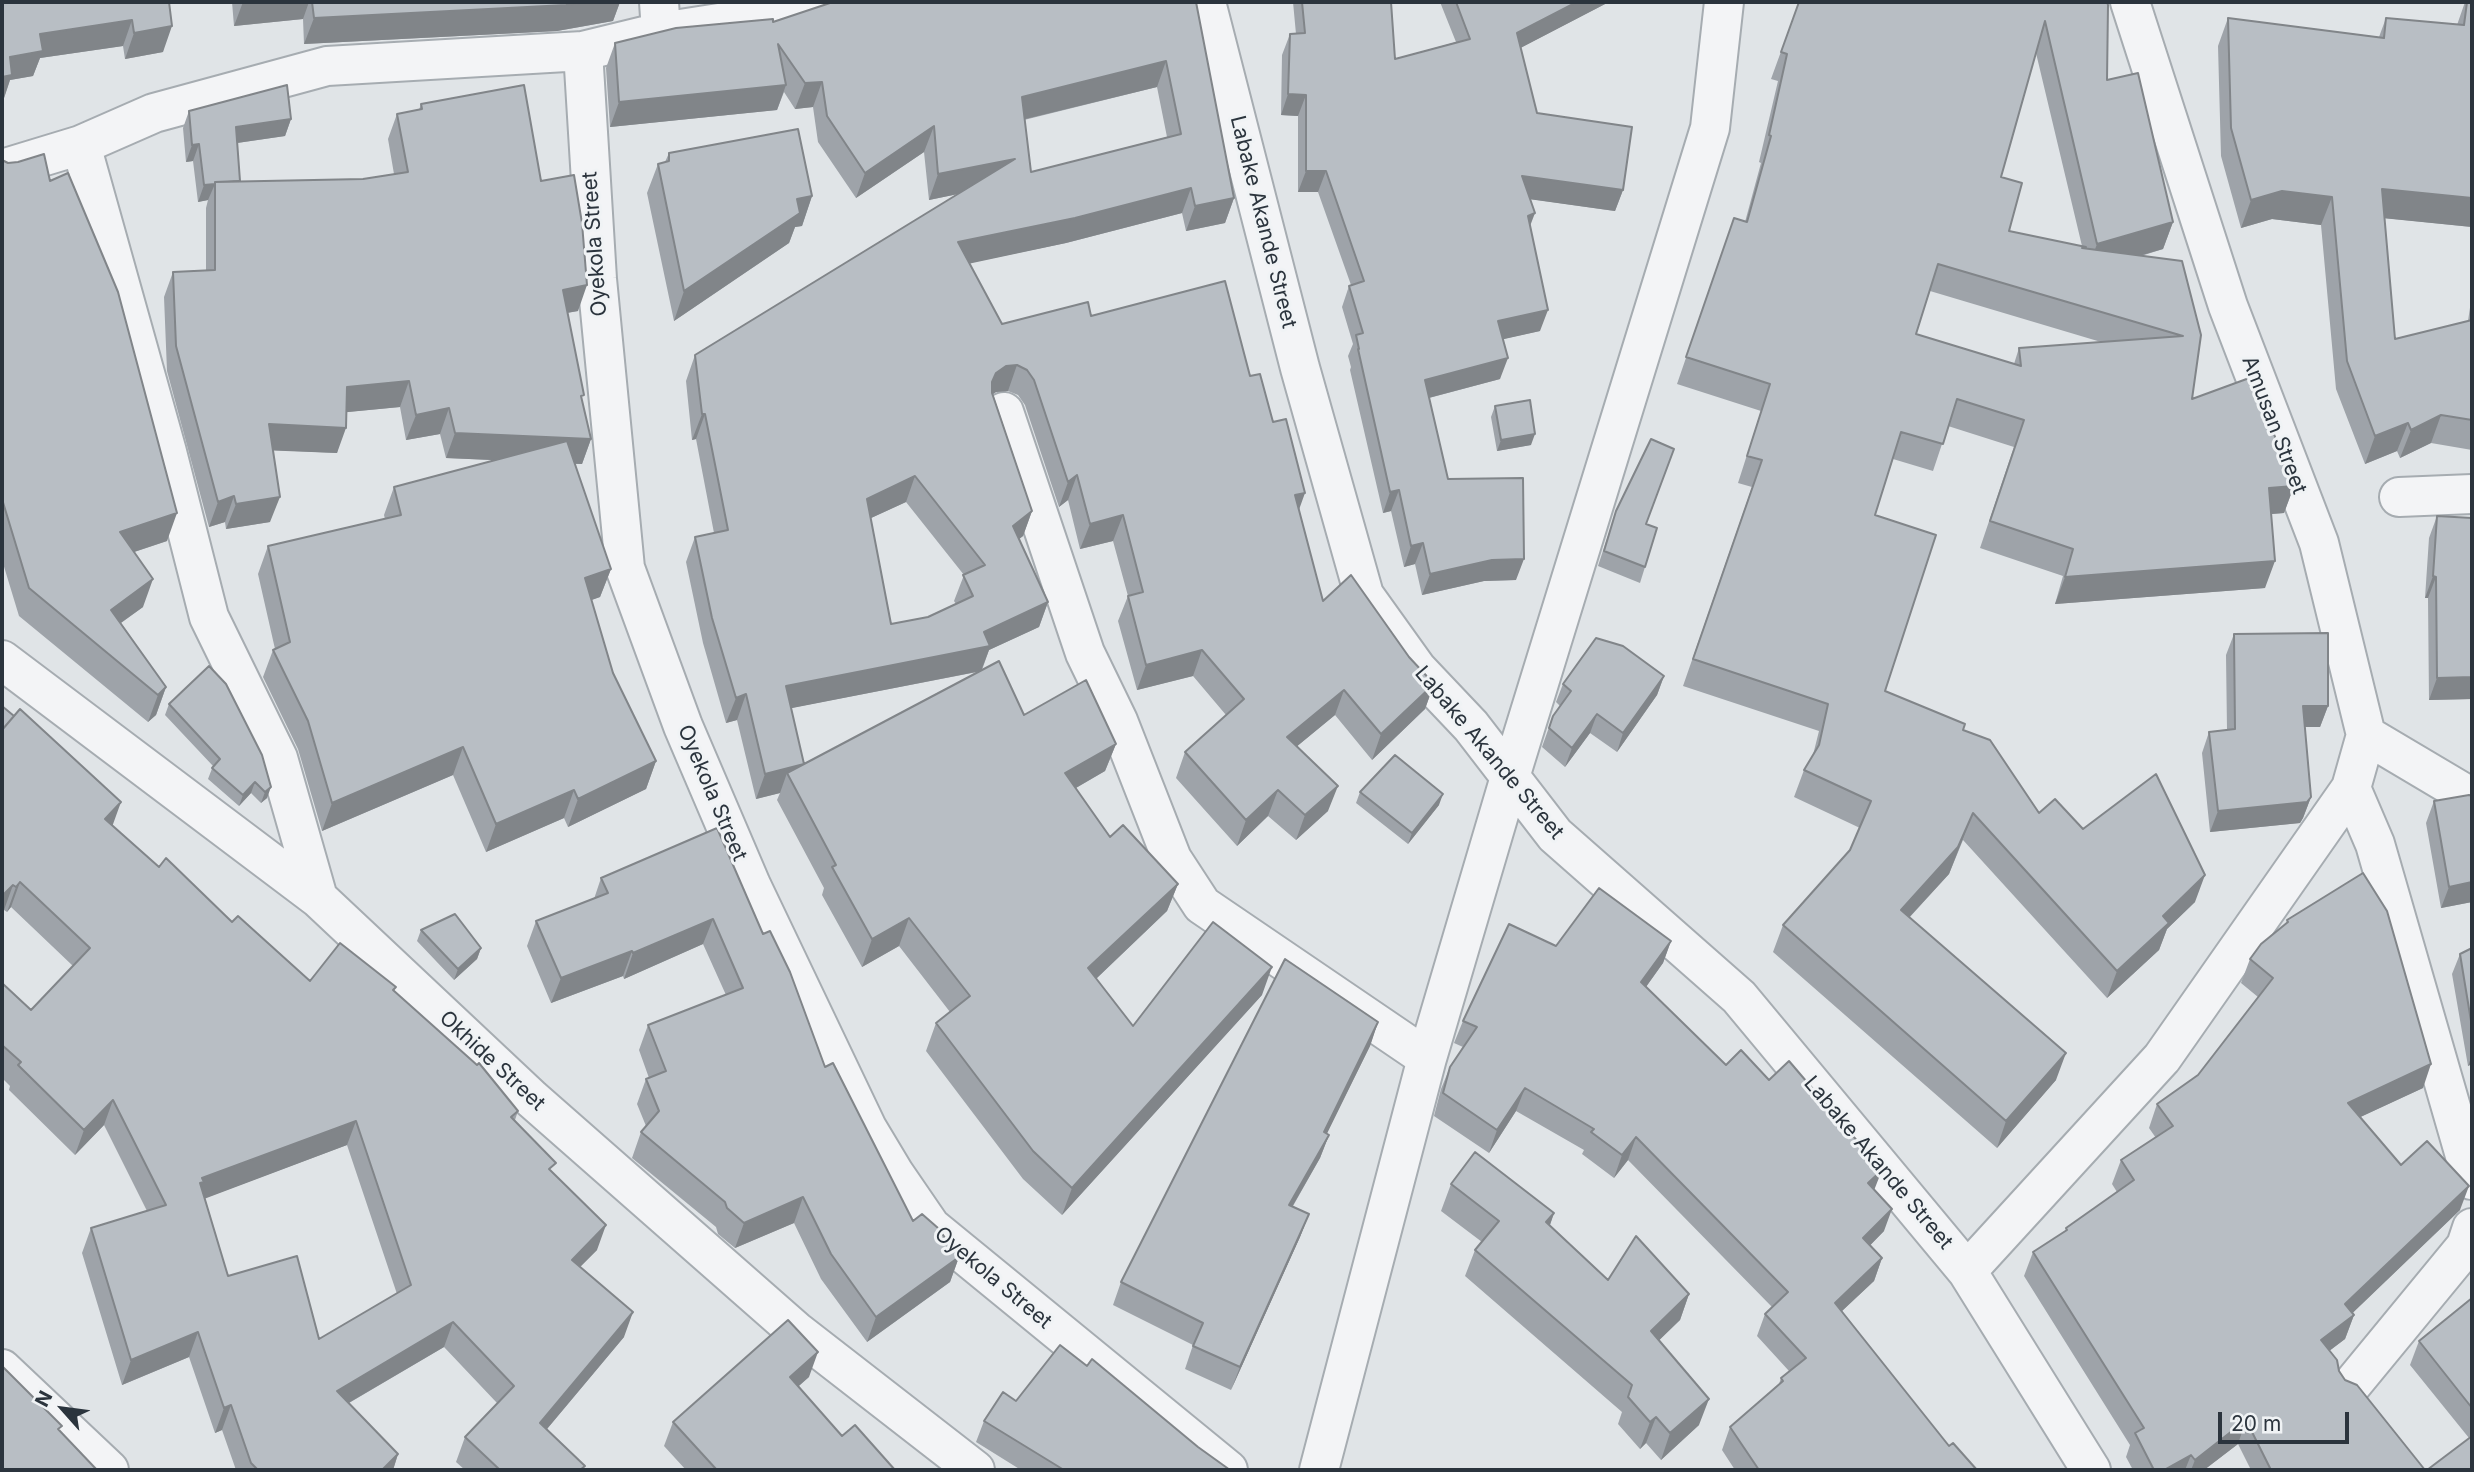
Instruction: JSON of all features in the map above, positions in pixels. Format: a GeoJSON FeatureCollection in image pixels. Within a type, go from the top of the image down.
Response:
{"type":"FeatureCollection","features":[{"type":"Feature","properties":{"kind":"street"},"geometry":{"type":"LineString","coordinates":[[2,169],[81,145],[154,113],[327,66],[583,51],[660,17],[790,12],[831,2]]}},
{"type":"Feature","properties":{"kind":"street","name":"Labake Akande Street"},"geometry":{"type":"LineString","coordinates":[[1206,2],[1300,368],[1364,595],[1417,669],[1471,726],[1555,835],[1739,998],[1967,1270],[2084,1467]]}},
{"type":"Feature","properties":{"kind":"street"},"geometry":{"type":"LineString","coordinates":[[1319,1470],[1427,1058],[1510,777],[1710,128],[1724,2]]}},
{"type":"Feature","properties":{"kind":"street","name":"Amusan Street"},"geometry":{"type":"LineString","coordinates":[[2130,2],[2228,306],[2319,543],[2366,735]]}},
{"type":"Feature","properties":{"kind":"street","name":"Oyekola Street"},"geometry":{"type":"LineString","coordinates":[[583,51],[597,279],[625,568],[683,726],[751,885],[867,1128],[930,1227],[1228,1470]]}},
{"type":"Feature","properties":{"kind":"street"},"geometry":{"type":"LineString","coordinates":[[81,145],[167,452],[209,617],[278,758],[318,898]]}},
{"type":"Feature","properties":{"kind":"street"},"geometry":{"type":"LineString","coordinates":[[1004,412],[1085,653],[1118,721],[1172,859],[1202,905],[1427,1058]]}},
{"type":"Feature","properties":{"kind":"street"},"geometry":{"type":"LineString","coordinates":[[2399,497],[2472,494]]}},
{"type":"Feature","properties":{"kind":"street","name":"Okhide Street"},"geometry":{"type":"LineString","coordinates":[[2,660],[318,898],[531,1099],[786,1322],[975,1470]]}},
{"type":"Feature","properties":{"kind":"street"},"geometry":{"type":"LineString","coordinates":[[1967,1270],[2162,1058],[2351,788],[2366,735],[2472,798]]}},
{"type":"Feature","properties":{"kind":"street"},"geometry":{"type":"LineString","coordinates":[[2351,788],[2375,844],[2472,1180]]}},
{"type":"Feature","properties":{"kind":"street"},"geometry":{"type":"LineString","coordinates":[[2350,1387],[2466,1246],[2472,1228]]}},
{"type":"Feature","properties":{"kind":"street"},"geometry":{"type":"LineString","coordinates":[[2,1369],[109,1470]]}},
{"type":"Feature","properties":{"kind":"building"},"geometry":{"type":"Polygon","coordinates":[[[2,2],[169,2],[172,26],[134,33],[132,20],[40,34],[43,51],[10,57],[12,75],[2,77],[2,2]]]}},
{"type":"Feature","properties":{"kind":"building"},"geometry":{"type":"Polygon","coordinates":[[[312,2],[587,2],[314,18],[312,2]]]}},
{"type":"Feature","properties":{"kind":"building"},"geometry":{"type":"Polygon","coordinates":[[[833,2],[1196,2],[1234,198],[1195,206],[1191,188],[1075,218],[958,242],[1002,324],[1088,302],[1091,316],[1225,281],[1250,376],[1260,374],[1273,422],[1286,419],[1305,493],[1295,495],[1323,601],[1351,575],[1409,657],[1434,684],[1381,734],[1344,690],[1287,737],[1338,786],[1305,815],[1278,790],[1246,820],[1185,752],[1244,699],[1202,650],[1146,665],[1128,596],[1143,592],[1123,515],[1090,524],[1077,475],[1068,482],[1034,380],[1027,370],[1017,365],[1006,366],[996,373],[992,382],[992,393],[1032,511],[1013,526],[1048,602],[984,632],[990,646],[786,686],[804,764],[765,774],[746,694],[736,698],[712,618],[695,537],[728,530],[705,414],[702,414],[695,355],[1015,159],[938,174],[934,126],[865,173],[827,116],[822,82],[805,83],[778,44],[786,85],[619,102],[615,43],[676,28],[773,19],[773,22],[833,2]],[[1166,61],[1022,97],[1031,172],[1181,134],[1166,61]],[[915,476],[867,499],[891,624],[928,617],[973,596],[963,575],[985,565],[915,476]]]}},
{"type":"Feature","properties":{"kind":"building"},"geometry":{"type":"Polygon","coordinates":[[[1302,2],[1391,2],[1395,59],[1470,39],[1456,2],[1577,2],[1517,33],[1537,113],[1632,127],[1623,190],[1522,176],[1535,213],[1528,216],[1548,310],[1498,321],[1508,358],[1425,380],[1448,479],[1523,478],[1524,559],[1492,560],[1430,574],[1423,543],[1411,546],[1399,490],[1390,492],[1358,349],[1356,335],[1363,333],[1349,286],[1364,281],[1326,171],[1306,171],[1306,95],[1288,94],[1290,34],[1305,33],[1302,2]]]}},
{"type":"Feature","properties":{"kind":"building"},"geometry":{"type":"Polygon","coordinates":[[[1799,2],[2107,2],[2107,80],[2138,73],[2173,222],[2097,244],[2045,21],[2001,177],[2022,183],[2009,231],[2086,247],[2082,248],[2182,261],[2201,335],[2192,399],[2252,377],[2294,486],[2269,488],[2275,561],[2065,577],[2073,549],[1990,521],[2024,420],[1957,399],[1943,444],[1901,432],[1875,515],[1936,535],[1885,691],[1965,724],[1963,730],[1990,740],[2039,813],[2055,799],[2083,829],[2156,774],[2205,875],[2163,916],[2169,923],[2117,971],[1973,813],[1958,847],[1901,910],[2066,1053],[2006,1121],[1783,925],[1850,850],[1871,801],[1804,770],[1819,745],[1828,704],[1693,659],[1762,460],[1747,456],[1770,384],[1686,357],[1734,218],[1747,222],[1771,136],[1769,135],[1787,54],[1781,52],[1799,2]],[[1938,264],[1916,334],[2021,366],[2019,348],[2183,336],[1938,264]]]}},
{"type":"Feature","properties":{"kind":"building"},"geometry":{"type":"Polygon","coordinates":[[[2467,2],[2472,2],[2472,198],[2382,189],[2395,339],[2472,320],[2472,420],[2441,415],[2411,430],[2408,423],[2375,436],[2347,361],[2332,197],[2282,191],[2251,200],[2231,128],[2228,18],[2384,38],[2386,18],[2464,25],[2467,2]]]}},
{"type":"Feature","properties":{"kind":"building"},"geometry":{"type":"Polygon","coordinates":[[[287,85],[291,119],[236,127],[240,181],[204,185],[199,144],[192,145],[189,111],[287,85]]]}},
{"type":"Feature","properties":{"kind":"building"},"geometry":{"type":"Polygon","coordinates":[[[524,85],[541,181],[574,175],[582,223],[587,285],[563,290],[591,439],[455,433],[449,408],[416,415],[409,381],[347,387],[346,428],[269,424],[280,497],[236,504],[234,496],[218,502],[176,346],[173,272],[215,270],[215,182],[363,179],[408,172],[397,114],[422,109],[421,104],[524,85]]]}},
{"type":"Feature","properties":{"kind":"building"},"geometry":{"type":"Polygon","coordinates":[[[798,129],[812,196],[797,199],[800,213],[684,291],[658,164],[669,161],[669,153],[798,129]]]}},
{"type":"Feature","properties":{"kind":"building"},"geometry":{"type":"Polygon","coordinates":[[[44,154],[50,181],[68,173],[118,292],[177,513],[120,532],[153,579],[111,610],[166,687],[158,695],[29,588],[2,499],[2,160],[8,163],[18,162],[44,154]]]}},
{"type":"Feature","properties":{"kind":"building"},"geometry":{"type":"Polygon","coordinates":[[[1530,400],[1535,434],[1501,440],[1495,406],[1530,400]]]}},
{"type":"Feature","properties":{"kind":"building"},"geometry":{"type":"Polygon","coordinates":[[[1651,439],[1674,449],[1646,524],[1657,528],[1645,567],[1604,551],[1616,511],[1651,439]]]}},
{"type":"Feature","properties":{"kind":"building"},"geometry":{"type":"Polygon","coordinates":[[[567,441],[611,569],[585,578],[613,673],[656,761],[578,799],[574,790],[496,824],[463,747],[332,803],[308,721],[273,650],[290,642],[268,546],[401,515],[394,487],[567,441]]]}},
{"type":"Feature","properties":{"kind":"building"},"geometry":{"type":"Polygon","coordinates":[[[2437,516],[2472,518],[2472,677],[2437,678],[2436,577],[2433,576],[2437,516]]]}},
{"type":"Feature","properties":{"kind":"building"},"geometry":{"type":"Polygon","coordinates":[[[2328,633],[2328,706],[2303,706],[2311,797],[2307,802],[2218,811],[2209,732],[2235,729],[2234,634],[2328,633]]]}},
{"type":"Feature","properties":{"kind":"building"},"geometry":{"type":"Polygon","coordinates":[[[1596,638],[1623,646],[1664,676],[1623,733],[1597,714],[1572,748],[1549,728],[1553,716],[1571,691],[1563,684],[1596,638]]]}},
{"type":"Feature","properties":{"kind":"building"},"geometry":{"type":"Polygon","coordinates":[[[999,661],[1024,715],[1086,680],[1116,744],[1065,773],[1110,837],[1123,825],[1178,884],[1088,968],[1133,1026],[1213,922],[1272,967],[1072,1188],[1033,1151],[936,1023],[970,996],[909,918],[872,939],[832,867],[836,865],[787,773],[999,661]]]}},
{"type":"Feature","properties":{"kind":"building"},"geometry":{"type":"Polygon","coordinates":[[[209,666],[226,684],[262,755],[271,787],[265,792],[255,782],[243,795],[212,768],[220,759],[169,704],[209,666]]]}},
{"type":"Feature","properties":{"kind":"building"},"geometry":{"type":"Polygon","coordinates":[[[2,706],[14,716],[2,730],[2,706]]]}},
{"type":"Feature","properties":{"kind":"building"},"geometry":{"type":"Polygon","coordinates":[[[20,709],[121,802],[105,819],[159,867],[166,858],[232,922],[238,916],[310,981],[340,943],[396,987],[393,990],[477,1065],[479,1063],[518,1111],[511,1117],[556,1163],[549,1169],[606,1225],[572,1260],[633,1312],[540,1423],[585,1466],[580,1470],[500,1470],[465,1437],[514,1386],[453,1322],[337,1391],[398,1454],[382,1470],[258,1470],[251,1463],[231,1405],[224,1408],[198,1332],[131,1360],[91,1228],[166,1205],[113,1100],[84,1130],[18,1065],[21,1062],[2,1045],[2,983],[31,1010],[90,948],[20,882],[2,896],[2,730],[20,709]],[[356,1121],[202,1178],[204,1182],[200,1183],[228,1276],[297,1256],[319,1339],[411,1285],[356,1121]]]}},
{"type":"Feature","properties":{"kind":"building"},"geometry":{"type":"Polygon","coordinates":[[[1395,755],[1443,794],[1412,833],[1360,792],[1395,755]]]}},
{"type":"Feature","properties":{"kind":"building"},"geometry":{"type":"Polygon","coordinates":[[[2472,796],[2472,882],[2449,887],[2434,801],[2472,796]]]}},
{"type":"Feature","properties":{"kind":"building"},"geometry":{"type":"Polygon","coordinates":[[[717,828],[763,934],[770,931],[790,972],[825,1067],[833,1063],[913,1221],[922,1214],[938,1228],[959,1257],[876,1317],[831,1254],[803,1197],[744,1223],[727,1208],[725,1202],[641,1132],[659,1111],[646,1079],[666,1071],[648,1025],[743,988],[713,919],[633,953],[632,951],[561,978],[536,921],[608,893],[601,878],[717,828]]]}},
{"type":"Feature","properties":{"kind":"building"},"geometry":{"type":"Polygon","coordinates":[[[2363,873],[2387,911],[2431,1064],[2348,1103],[2401,1165],[2427,1141],[2469,1186],[2345,1304],[2354,1315],[2321,1340],[2337,1360],[2339,1371],[2345,1380],[2357,1385],[2425,1470],[2271,1470],[2246,1420],[2195,1460],[2191,1455],[2164,1470],[2154,1470],[2135,1433],[2144,1428],[2033,1252],[2134,1180],[2121,1160],[2173,1126],[2157,1104],[2198,1075],[2273,978],[2250,959],[2261,944],[2288,922],[2287,920],[2363,873]]]}},
{"type":"Feature","properties":{"kind":"building"},"geometry":{"type":"Polygon","coordinates":[[[1599,888],[1671,941],[1641,982],[1726,1065],[1741,1050],[1769,1080],[1789,1061],[1882,1170],[1868,1183],[1892,1209],[1863,1238],[1882,1258],[1835,1303],[1949,1446],[1953,1443],[1977,1470],[1759,1470],[1730,1427],[1806,1358],[1765,1314],[1788,1292],[1636,1137],[1622,1155],[1591,1132],[1594,1129],[1525,1088],[1497,1130],[1443,1093],[1450,1067],[1477,1027],[1463,1021],[1509,924],[1556,946],[1599,888]]]}},
{"type":"Feature","properties":{"kind":"building"},"geometry":{"type":"Polygon","coordinates":[[[455,914],[481,948],[458,969],[421,930],[455,914]]]}},
{"type":"Feature","properties":{"kind":"building"},"geometry":{"type":"Polygon","coordinates":[[[2472,948],[2472,1027],[2460,954],[2472,948]]]}},
{"type":"Feature","properties":{"kind":"building"},"geometry":{"type":"Polygon","coordinates":[[[1285,959],[1378,1022],[1324,1132],[1329,1135],[1289,1205],[1309,1214],[1240,1367],[1193,1346],[1203,1323],[1121,1282],[1285,959]]]}},
{"type":"Feature","properties":{"kind":"building"},"geometry":{"type":"Polygon","coordinates":[[[1475,1152],[1554,1213],[1546,1222],[1608,1280],[1636,1236],[1689,1294],[1651,1331],[1709,1399],[1670,1433],[1656,1417],[1650,1422],[1628,1397],[1632,1385],[1475,1250],[1499,1221],[1451,1184],[1475,1152]]]}},
{"type":"Feature","properties":{"kind":"building"},"geometry":{"type":"Polygon","coordinates":[[[2472,1298],[2472,1408],[2419,1341],[2472,1298]]]}},
{"type":"Feature","properties":{"kind":"building"},"geometry":{"type":"Polygon","coordinates":[[[788,1320],[818,1352],[790,1377],[842,1436],[855,1425],[895,1470],[714,1470],[716,1469],[673,1422],[788,1320]]]}},
{"type":"Feature","properties":{"kind":"building"},"geometry":{"type":"Polygon","coordinates":[[[1060,1345],[1087,1366],[1092,1359],[1198,1447],[1230,1470],[1064,1470],[984,1421],[1003,1392],[1016,1401],[1060,1345]]]}},
{"type":"Feature","properties":{"kind":"building"},"geometry":{"type":"Polygon","coordinates":[[[2,1366],[62,1426],[58,1429],[97,1470],[2,1470],[2,1366]]]}},
{"type":"Feature","properties":{"kind":"building"},"geometry":{"type":"Polygon","coordinates":[[[2472,1436],[2472,1470],[2427,1470],[2472,1436]]]}}]}
